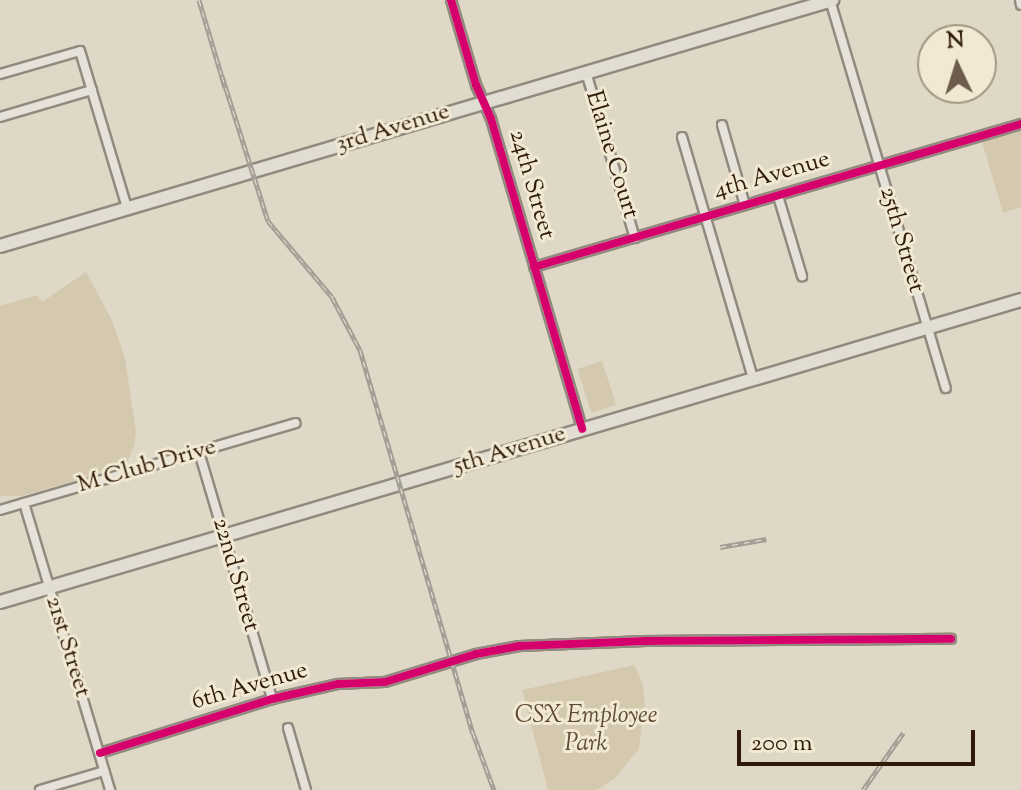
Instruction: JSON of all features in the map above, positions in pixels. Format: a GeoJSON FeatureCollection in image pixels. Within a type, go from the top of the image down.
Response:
{"type":"FeatureCollection","features":[{"type":"Feature","properties":{"kind":"main road","name":"3rd Avenue"},"geometry":{"type":"LineString","coordinates":[[0,246],[831,0]]}},
{"type":"Feature","properties":{"kind":"main road","name":"5th Avenue"},"geometry":{"type":"LineString","coordinates":[[0,602],[1021,300]]}},
{"type":"Feature","properties":{"kind":"street","name":"24th Street"},"geometry":{"type":"LineString","coordinates":[[451,0],[582,429]]}},
{"type":"Feature","properties":{"kind":"street","name":"25th Street"},"geometry":{"type":"LineString","coordinates":[[831,0],[946,388]]}},
{"type":"Feature","properties":{"kind":"street"},"geometry":{"type":"LineString","coordinates":[[0,74],[80,51],[127,208]]}},
{"type":"Feature","properties":{"kind":"street","name":"Elaine Court"},"geometry":{"type":"LineString","coordinates":[[586,72],[635,238]]}},
{"type":"Feature","properties":{"kind":"street"},"geometry":{"type":"LineString","coordinates":[[0,117],[92,90]]}},
{"type":"Feature","properties":{"kind":"street","name":"4th Avenue"},"geometry":{"type":"LineString","coordinates":[[534,267],[1021,124]]}},
{"type":"Feature","properties":{"kind":"street"},"geometry":{"type":"LineString","coordinates":[[722,125],[745,205]]}},
{"type":"Feature","properties":{"kind":"street"},"geometry":{"type":"LineString","coordinates":[[682,137],[753,379]]}},
{"type":"Feature","properties":{"kind":"street"},"geometry":{"type":"LineString","coordinates":[[778,196],[802,276]]}},
{"type":"Feature","properties":{"kind":"street","name":"M Club Drive"},"geometry":{"type":"LineString","coordinates":[[0,510],[295,423]]}},
{"type":"Feature","properties":{"kind":"street","name":"22nd Street"},"geometry":{"type":"LineString","coordinates":[[199,452],[272,699]]}},
{"type":"Feature","properties":{"kind":"street","name":"21st Street"},"geometry":{"type":"LineString","coordinates":[[24,503],[110,790]]}},
{"type":"Feature","properties":{"kind":"street","name":"6th Avenue"},"geometry":{"type":"LineString","coordinates":[[100,753],[272,699],[338,684],[385,682],[459,659],[519,646],[606,642],[951,639]]}},
{"type":"Feature","properties":{"kind":"street"},"geometry":{"type":"LineString","coordinates":[[288,728],[306,790]]}},
{"type":"Feature","properties":{"kind":"street"},"geometry":{"type":"LineString","coordinates":[[40,790],[104,771]]}},
{"type":"Feature","properties":{"kind":"green space"},"geometry":{"type":"Polygon","coordinates":[[[1021,130],[1021,207],[1003,213],[982,142],[1021,130]]]}},
{"type":"Feature","properties":{"kind":"green space"},"geometry":{"type":"Polygon","coordinates":[[[86,272],[112,320],[125,358],[136,433],[134,447],[125,466],[120,463],[117,468],[112,464],[94,475],[22,496],[1,496],[0,499],[0,306],[37,295],[42,302],[86,272]]]}},
{"type":"Feature","properties":{"kind":"green space"},"geometry":{"type":"Polygon","coordinates":[[[602,361],[616,405],[591,413],[577,369],[602,361]]]}},
{"type":"Feature","properties":{"kind":"green space","name":"CSX Employee Park"},"geometry":{"type":"Polygon","coordinates":[[[634,665],[642,682],[645,702],[639,749],[614,779],[597,790],[548,790],[522,690],[634,665]]]}},
{"type":"Feature","properties":{"kind":"railway"},"geometry":{"type":"LineString","coordinates":[[199,0],[225,87]]}},
{"type":"Feature","properties":{"kind":"railway"},"geometry":{"type":"LineString","coordinates":[[222,76],[268,221],[332,297],[360,350],[473,733],[494,790]]}},
{"type":"Feature","properties":{"kind":"railway"},"geometry":{"type":"LineString","coordinates":[[720,547],[766,539]]}},
{"type":"Feature","properties":{"kind":"railway"},"geometry":{"type":"LineString","coordinates":[[863,790],[903,733]]}},
{"type":"Feature","properties":{"kind":"cycle path"},"geometry":{"type":"LineString","coordinates":[[451,0],[476,85],[491,119],[582,429]]}},
{"type":"Feature","properties":{"kind":"cycle path"},"geometry":{"type":"LineString","coordinates":[[534,267],[1021,124]]}},
{"type":"Feature","properties":{"kind":"cycle path"},"geometry":{"type":"LineString","coordinates":[[100,753],[272,699],[338,684],[385,682],[476,654],[519,646],[646,641],[951,639]]}}]}
